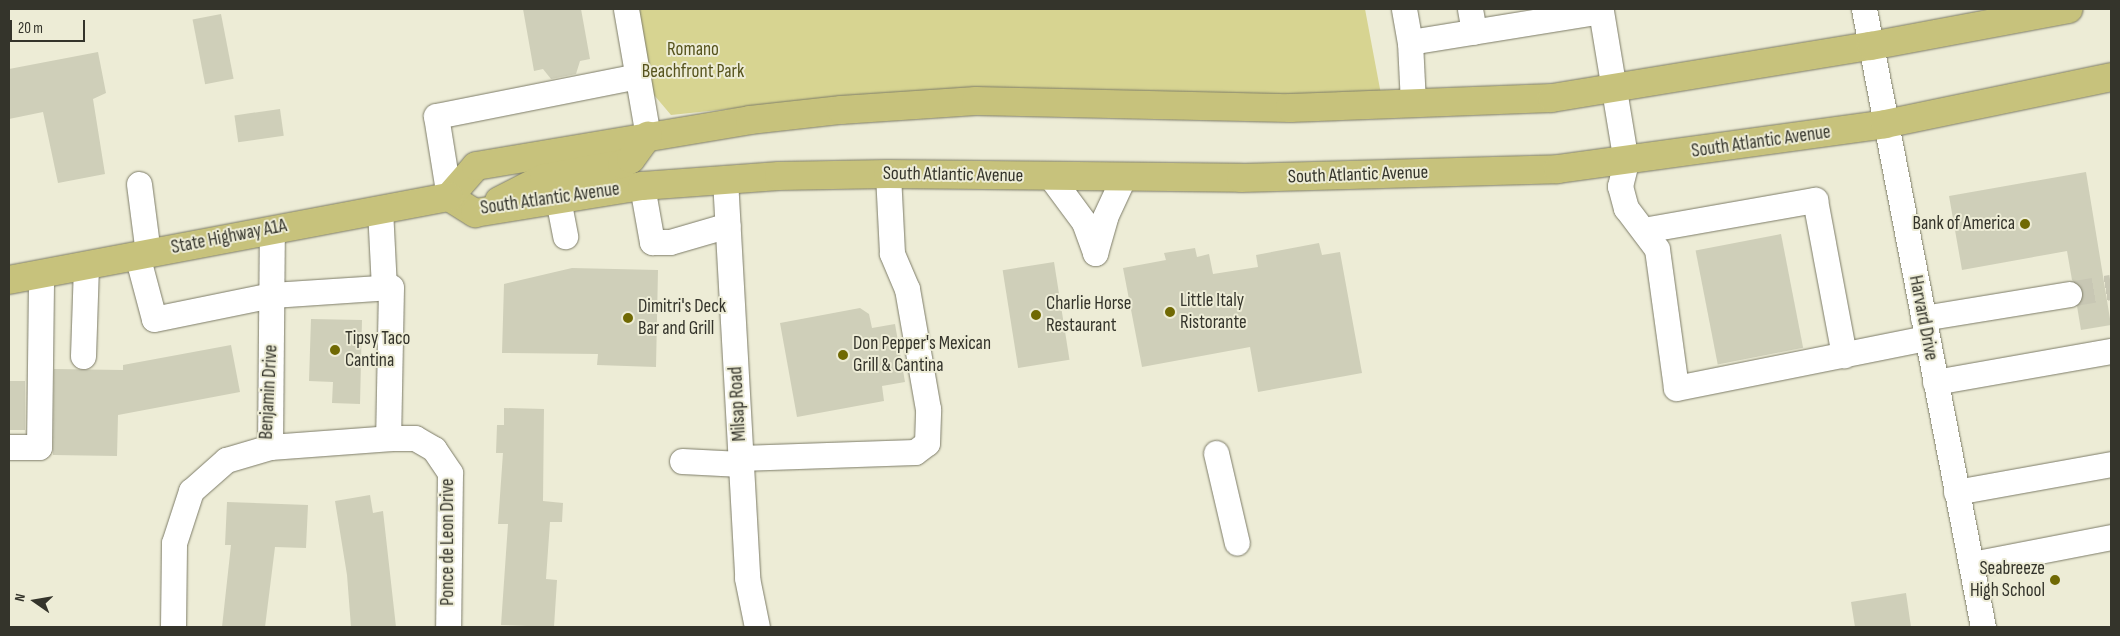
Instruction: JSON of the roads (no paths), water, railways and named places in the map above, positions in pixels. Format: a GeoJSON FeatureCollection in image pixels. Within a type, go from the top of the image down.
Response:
{"type":"FeatureCollection","features":[{"type":"Feature","properties":{"kind":"main road","name":"South Atlantic Avenue"},"geometry":{"type":"LineString","coordinates":[[2062,9],[1871,46],[1552,98],[1290,108],[976,101],[841,110],[648,136],[476,166],[449,197],[475,213],[642,186],[725,179],[888,174],[1295,177],[1558,169],[1626,162],[1885,124],[2111,78]]}},
{"type":"Feature","properties":{"kind":"main road"},"geometry":{"type":"LineString","coordinates":[[475,213],[544,178],[622,164],[632,159],[648,136]]}},
{"type":"Feature","properties":{"kind":"main road","name":"State Highway A1A"},"geometry":{"type":"LineString","coordinates":[[9,280],[449,197]]}},
{"type":"Feature","properties":{"kind":"street"},"geometry":{"type":"LineString","coordinates":[[626,9],[648,136]]}},
{"type":"Feature","properties":{"kind":"street"},"geometry":{"type":"LineString","coordinates":[[1404,9],[1410,42],[1413,104]]}},
{"type":"Feature","properties":{"kind":"street"},"geometry":{"type":"LineString","coordinates":[[1410,42],[1472,20],[1605,9],[1626,162],[1620,186],[1626,208],[1657,249],[1676,388],[1844,355],[1924,328],[2069,294]]}},
{"type":"Feature","properties":{"kind":"street","name":"Harvard Drive"},"geometry":{"type":"LineString","coordinates":[[1864,9],[1983,627]]}},
{"type":"Feature","properties":{"kind":"street"},"geometry":{"type":"LineString","coordinates":[[449,197],[436,116],[638,76]]}},
{"type":"Feature","properties":{"kind":"street"},"geometry":{"type":"LineString","coordinates":[[682,461],[741,461],[915,452],[927,443],[928,408],[907,289],[892,253],[888,174]]}},
{"type":"Feature","properties":{"kind":"street"},"geometry":{"type":"LineString","coordinates":[[1050,176],[1084,222],[1095,253],[1105,217],[1124,176]]}},
{"type":"Feature","properties":{"kind":"street","name":"Milsap Road"},"geometry":{"type":"LineString","coordinates":[[725,179],[746,578],[757,627]]}},
{"type":"Feature","properties":{"kind":"street"},"geometry":{"type":"LineString","coordinates":[[139,184],[143,254],[154,319],[272,295],[391,287],[388,438]]}},
{"type":"Feature","properties":{"kind":"street"},"geometry":{"type":"LineString","coordinates":[[642,186],[652,242],[670,242],[728,224]]}},
{"type":"Feature","properties":{"kind":"street"},"geometry":{"type":"LineString","coordinates":[[558,199],[565,236]]}},
{"type":"Feature","properties":{"kind":"street"},"geometry":{"type":"LineString","coordinates":[[1644,230],[1815,200],[1844,355]]}},
{"type":"Feature","properties":{"kind":"street"},"geometry":{"type":"LineString","coordinates":[[380,209],[384,287]]}},
{"type":"Feature","properties":{"kind":"street","name":"Benjamin Drive"},"geometry":{"type":"LineString","coordinates":[[173,627],[174,543],[191,491],[226,460],[270,447],[272,229]]}},
{"type":"Feature","properties":{"kind":"street"},"geometry":{"type":"LineString","coordinates":[[83,356],[86,265]]}},
{"type":"Feature","properties":{"kind":"street"},"geometry":{"type":"LineString","coordinates":[[9,447],[40,447],[41,273]]}},
{"type":"Feature","properties":{"kind":"street"},"geometry":{"type":"LineString","coordinates":[[1935,382],[2111,351]]}},
{"type":"Feature","properties":{"kind":"street","name":"Ponce de Leon Drive"},"geometry":{"type":"LineString","coordinates":[[270,447],[388,438],[415,438],[434,449],[450,473],[448,627]]}},
{"type":"Feature","properties":{"kind":"street"},"geometry":{"type":"LineString","coordinates":[[1216,453],[1237,543]]}},
{"type":"Feature","properties":{"kind":"street"},"geometry":{"type":"LineString","coordinates":[[1956,492],[2111,464]]}},
{"type":"Feature","properties":{"kind":"street"},"geometry":{"type":"LineString","coordinates":[[1972,564],[2111,537]]}},
{"type":"Feature","properties":{"kind":"tunnel"},"geometry":{"type":"LineString","coordinates":[[2069,294],[2111,287]]}},
{"type":"Feature","properties":{"kind":"place","name":"Bank of America"},"geometry":{"type":"Point","coordinates":[2025,224]}},
{"type":"Feature","properties":{"kind":"place","name":"Little Italy Ristorante"},"geometry":{"type":"Point","coordinates":[1170,312]}},
{"type":"Feature","properties":{"kind":"place","name":"Charlie Horse Restaurant"},"geometry":{"type":"Point","coordinates":[1036,315]}},
{"type":"Feature","properties":{"kind":"place","name":"Dimitri's Deck Bar and Grill"},"geometry":{"type":"Point","coordinates":[628,318]}},
{"type":"Feature","properties":{"kind":"place","name":"Tipsy Taco Cantina"},"geometry":{"type":"Point","coordinates":[335,350]}},
{"type":"Feature","properties":{"kind":"place","name":"Don Pepper's Mexican Grill & Cantina"},"geometry":{"type":"Point","coordinates":[843,355]}},
{"type":"Feature","properties":{"kind":"place","name":"Seabreeze High School"},"geometry":{"type":"Point","coordinates":[2055,580]}},
{"type":"Feature","properties":{"kind":"park label","name":"Romano Beachfront Park"},"geometry":{"type":"Point","coordinates":[693,61]}}]}
